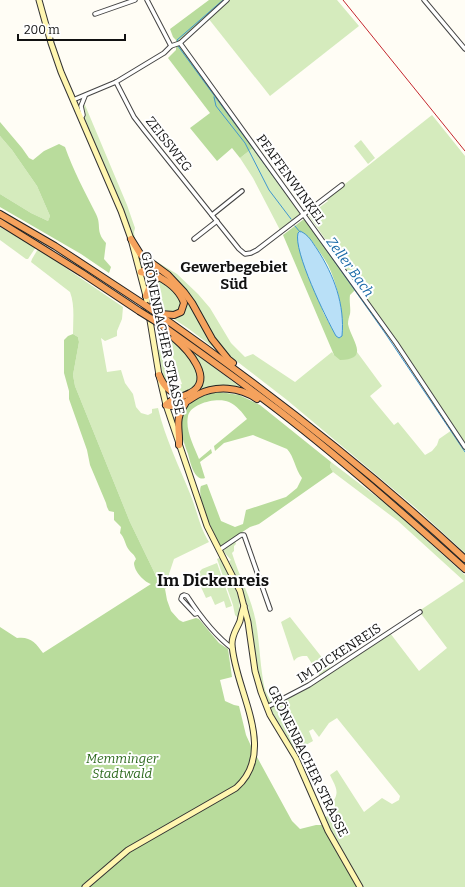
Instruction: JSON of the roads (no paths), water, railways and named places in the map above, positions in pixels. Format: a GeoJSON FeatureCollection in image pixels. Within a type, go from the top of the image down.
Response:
{"type":"FeatureCollection","features":[{"type":"Feature","properties":{"kind":"highway"},"geometry":{"type":"LineString","coordinates":[[0,214],[55,246],[136,298],[247,378],[360,467],[412,511],[465,560]]}},
{"type":"Feature","properties":{"kind":"highway"},"geometry":{"type":"LineString","coordinates":[[0,222],[140,310],[277,410],[374,488],[465,569]]}},
{"type":"Feature","properties":{"kind":"highway"},"geometry":{"type":"LineString","coordinates":[[131,239],[141,255],[168,275],[184,292],[216,344],[228,359],[243,371],[247,378]]}},
{"type":"Feature","properties":{"kind":"highway"},"geometry":{"type":"LineString","coordinates":[[140,272],[148,268],[156,267]]}},
{"type":"Feature","properties":{"kind":"highway"},"geometry":{"type":"LineString","coordinates":[[140,272],[160,277],[167,281],[175,288],[182,298],[184,303],[181,312],[177,314],[158,314]]}},
{"type":"Feature","properties":{"kind":"highway"},"geometry":{"type":"LineString","coordinates":[[146,296],[151,283],[160,277]]}},
{"type":"Feature","properties":{"kind":"highway"},"geometry":{"type":"LineString","coordinates":[[160,324],[166,332],[189,353],[200,370],[200,379],[197,388],[190,394],[170,401],[166,405]]}},
{"type":"Feature","properties":{"kind":"highway"},"geometry":{"type":"LineString","coordinates":[[159,376],[169,391],[181,396]]}},
{"type":"Feature","properties":{"kind":"highway"},"geometry":{"type":"LineString","coordinates":[[166,405],[174,406],[184,404],[202,392],[225,388],[253,396],[271,409],[277,410]]}},
{"type":"Feature","properties":{"kind":"highway"},"geometry":{"type":"LineString","coordinates":[[179,446],[178,418],[184,404]]}},
{"type":"Feature","properties":{"kind":"main road","name":"GRÖNENBACHER STRASSE"},"geometry":{"type":"LineString","coordinates":[[39,0],[51,43],[73,100],[121,211],[131,239],[146,296],[159,376],[166,405],[207,526],[236,580],[248,622],[254,671],[259,688],[267,707],[296,758],[328,831],[360,887]]}},
{"type":"Feature","properties":{"kind":"main road"},"geometry":{"type":"LineString","coordinates":[[85,887],[124,853],[236,788],[250,769],[254,757],[254,735],[250,714],[241,687],[233,649],[233,635],[238,627],[244,606]]}},
{"type":"Feature","properties":{"kind":"main road"},"geometry":{"type":"LineString","coordinates":[[238,627],[248,622]]}},
{"type":"Feature","properties":{"kind":"street"},"geometry":{"type":"LineString","coordinates":[[95,14],[135,0]]}},
{"type":"Feature","properties":{"kind":"street"},"geometry":{"type":"LineString","coordinates":[[148,0],[171,46]]}},
{"type":"Feature","properties":{"kind":"street"},"geometry":{"type":"LineString","coordinates":[[73,100],[116,82],[164,53],[171,46],[180,43],[227,0]]}},
{"type":"Feature","properties":{"kind":"street"},"geometry":{"type":"LineString","coordinates":[[424,0],[465,49]]}},
{"type":"Feature","properties":{"kind":"street","name":"PFAFFENWINKEL"},"geometry":{"type":"LineString","coordinates":[[180,43],[303,216],[396,343],[465,448]]}},
{"type":"Feature","properties":{"kind":"street","name":"ZEISSWEG"},"geometry":{"type":"LineString","coordinates":[[116,82],[139,124],[217,222],[245,254],[257,250],[303,216]]}},
{"type":"Feature","properties":{"kind":"street"},"geometry":{"type":"LineString","coordinates":[[81,118],[83,115],[81,106],[85,96]]}},
{"type":"Feature","properties":{"kind":"street"},"geometry":{"type":"LineString","coordinates":[[303,216],[342,185]]}},
{"type":"Feature","properties":{"kind":"street"},"geometry":{"type":"LineString","coordinates":[[212,215],[242,191]]}},
{"type":"Feature","properties":{"kind":"street"},"geometry":{"type":"LineString","coordinates":[[194,239],[217,222]]}},
{"type":"Feature","properties":{"kind":"street"},"geometry":{"type":"LineString","coordinates":[[219,550],[241,535],[244,535],[270,609]]}},
{"type":"Feature","properties":{"kind":"street"},"geometry":{"type":"LineString","coordinates":[[198,613],[194,614],[181,599],[182,596],[186,596],[221,640],[233,649]]}},
{"type":"Feature","properties":{"kind":"street","name":"IM DICKENREIS"},"geometry":{"type":"LineString","coordinates":[[267,707],[309,685],[420,612]]}},
{"type":"Feature","properties":{"kind":"water"},"geometry":{"type":"Polygon","coordinates":[[[300,231],[312,241],[333,280],[342,313],[342,336],[339,338],[336,336],[325,315],[305,269],[298,242],[298,233],[300,231]]]}},
{"type":"Feature","properties":{"kind":"waterway","name":"Zeller Bach"},"geometry":{"type":"LineString","coordinates":[[178,42],[177,40],[223,0]]}},
{"type":"Feature","properties":{"kind":"waterway","name":"Zeller Bach"},"geometry":{"type":"LineString","coordinates":[[178,46],[301,214]]}},
{"type":"Feature","properties":{"kind":"waterway","name":"Zeller Bach"},"geometry":{"type":"LineString","coordinates":[[214,97],[216,106],[245,143],[269,190],[291,219]]}},
{"type":"Feature","properties":{"kind":"waterway","name":"Zeller Bach"},"geometry":{"type":"LineString","coordinates":[[303,217],[385,333],[465,452]]}},
{"type":"Feature","properties":{"kind":"waterway","name":"Zeller Bach"},"geometry":{"type":"LineString","coordinates":[[295,226],[300,232]]}},
{"type":"Feature","properties":{"kind":"railway"},"geometry":{"type":"LineString","coordinates":[[343,0],[465,151]]}},
{"type":"Feature","properties":{"kind":"district","name":"Gewerbegebiet Süd"},"geometry":{"type":"Point","coordinates":[234,276]}},
{"type":"Feature","properties":{"kind":"district","name":"Im Dickenreis"},"geometry":{"type":"Point","coordinates":[213,580]}},
{"type":"Feature","properties":{"kind":"park label","name":"Memminger Stadtwald"},"geometry":{"type":"Point","coordinates":[122,766]}}]}
